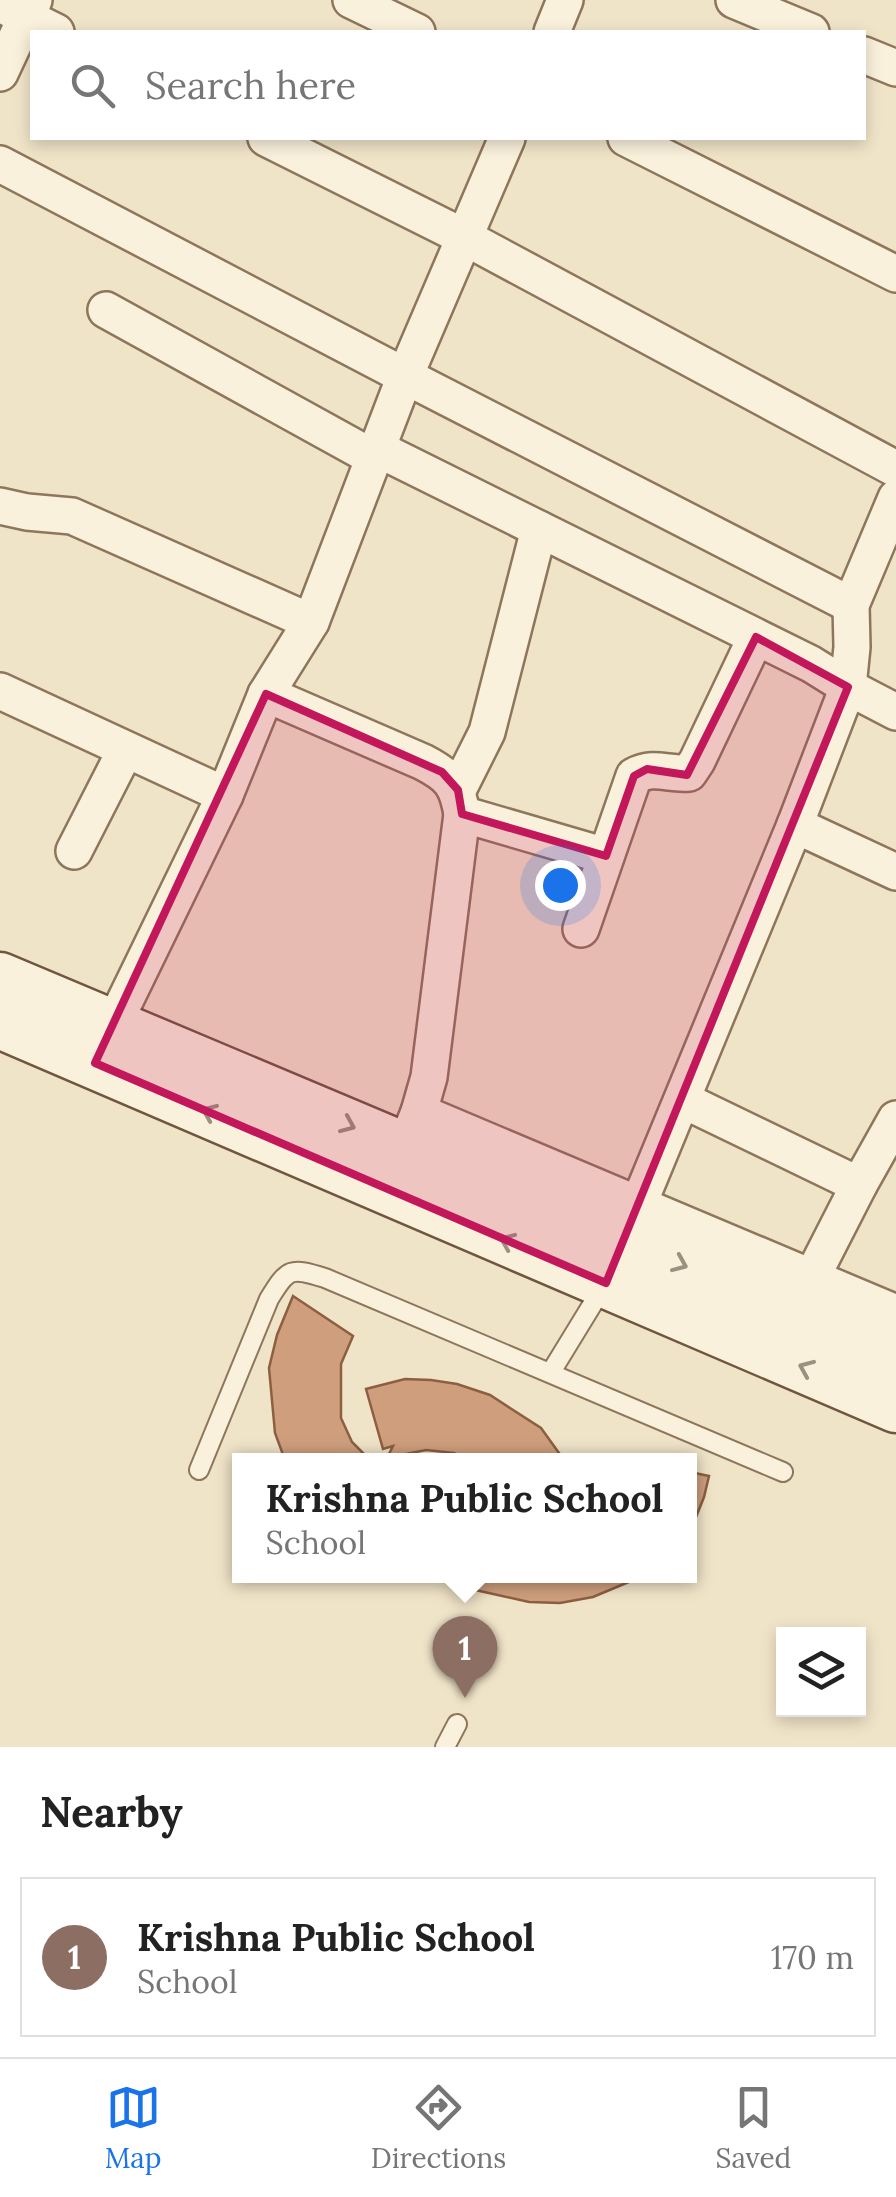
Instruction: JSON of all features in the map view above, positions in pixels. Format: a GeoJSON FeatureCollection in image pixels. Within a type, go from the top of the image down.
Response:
{"type":"FeatureCollection","features":[{"type":"Feature","properties":{"kind":"street"},"geometry":{"type":"LineString","coordinates":[[352,0],[412,30]]}},
{"type":"Feature","properties":{"kind":"street"},"geometry":{"type":"LineString","coordinates":[[553,30],[565,0]]}},
{"type":"Feature","properties":{"kind":"street"},"geometry":{"type":"LineString","coordinates":[[734,0],[806,30]]}},
{"type":"Feature","properties":{"kind":"street"},"geometry":{"type":"LineString","coordinates":[[0,73],[29,14]]}},
{"type":"Feature","properties":{"kind":"street"},"geometry":{"type":"LineString","coordinates":[[866,56],[896,68]]}},
{"type":"Feature","properties":{"kind":"street"},"geometry":{"type":"LineString","coordinates":[[270,140],[464,237],[896,469]]}},
{"type":"Feature","properties":{"kind":"street"},"geometry":{"type":"LineString","coordinates":[[104,1044],[225,795],[266,694],[311,622],[406,376],[506,140]]}},
{"type":"Feature","properties":{"kind":"street"},"geometry":{"type":"LineString","coordinates":[[630,140],[896,274]]}},
{"type":"Feature","properties":{"kind":"street"},"geometry":{"type":"LineString","coordinates":[[0,164],[851,605]]}},
{"type":"Feature","properties":{"kind":"street"},"geometry":{"type":"LineString","coordinates":[[106,310],[376,453],[811,664],[896,712]]}},
{"type":"Feature","properties":{"kind":"street"},"geometry":{"type":"LineString","coordinates":[[623,1242],[796,825],[848,687],[851,605],[896,498]]}},
{"type":"Feature","properties":{"kind":"street"},"geometry":{"type":"LineString","coordinates":[[0,506],[84,520],[311,622]]}},
{"type":"Feature","properties":{"kind":"street"},"geometry":{"type":"LineString","coordinates":[[411,1131],[429,1077],[460,802],[487,732],[539,529]]}},
{"type":"Feature","properties":{"kind":"street"},"geometry":{"type":"LineString","coordinates":[[581,929],[634,776],[647,769],[688,772],[756,637]]}},
{"type":"Feature","properties":{"kind":"street"},"geometry":{"type":"LineString","coordinates":[[266,694],[442,772],[460,802],[606,856]]}},
{"type":"Feature","properties":{"kind":"street"},"geometry":{"type":"LineString","coordinates":[[5,704],[225,795]]}},
{"type":"Feature","properties":{"kind":"street"},"geometry":{"type":"LineString","coordinates":[[74,851],[125,751]]}},
{"type":"Feature","properties":{"kind":"street"},"geometry":{"type":"LineString","coordinates":[[796,825],[896,872]]}},
{"type":"Feature","properties":{"kind":"street"},"geometry":{"type":"LineString","coordinates":[[0,978],[104,1044],[623,1242],[896,1355]]}},
{"type":"Feature","properties":{"kind":"street"},"geometry":{"type":"LineString","coordinates":[[0,1023],[104,1044],[411,1131],[623,1242],[896,1406]]}},
{"type":"Feature","properties":{"kind":"street"},"geometry":{"type":"LineString","coordinates":[[683,1100],[859,1185]]}},
{"type":"Feature","properties":{"kind":"street"},"geometry":{"type":"LineString","coordinates":[[812,1277],[896,1119]]}},
{"type":"Feature","properties":{"kind":"street"},"geometry":{"type":"LineString","coordinates":[[623,1242],[812,1277],[896,1313]]}},
{"type":"Feature","properties":{"kind":"lane"},"geometry":{"type":"LineString","coordinates":[[551,1372],[623,1242]]}},
{"type":"Feature","properties":{"kind":"lane"},"geometry":{"type":"LineString","coordinates":[[199,1470],[269,1298],[283,1276],[300,1270],[783,1472]]}},
{"type":"Feature","properties":{"kind":"lane"},"geometry":{"type":"LineString","coordinates":[[444,1747],[457,1724]]}},
{"type":"Feature","properties":{"kind":"highlighted area"},"geometry":{"type":"Polygon","coordinates":[[[756,637],[848,687],[606,1283],[95,1063],[266,694],[442,772],[458,790],[462,814],[606,856],[634,776],[647,769],[687,775],[756,637]]]}},
{"type":"Feature","properties":{"kind":"building"},"geometry":{"type":"Polygon","coordinates":[[[293,1296],[353,1336],[341,1364],[341,1418],[352,1442],[363,1453],[282,1453],[275,1433],[269,1368],[293,1296]]]}},
{"type":"Feature","properties":{"kind":"building"},"geometry":{"type":"Polygon","coordinates":[[[405,1379],[457,1384],[490,1395],[541,1428],[559,1453],[390,1453],[393,1446],[383,1449],[366,1389],[405,1379]]]}},
{"type":"Feature","properties":{"kind":"building"},"geometry":{"type":"Polygon","coordinates":[[[697,1473],[709,1476],[697,1514],[697,1473]]]}},
{"type":"Feature","properties":{"kind":"building"},"geometry":{"type":"Polygon","coordinates":[[[474,1583],[626,1583],[593,1597],[560,1603],[529,1602],[471,1589],[474,1583]]]}},
{"type":"Feature","properties":{"kind":"place","name":"Krishna Public School"},"geometry":{"type":"Point","coordinates":[465,1698]}}]}
